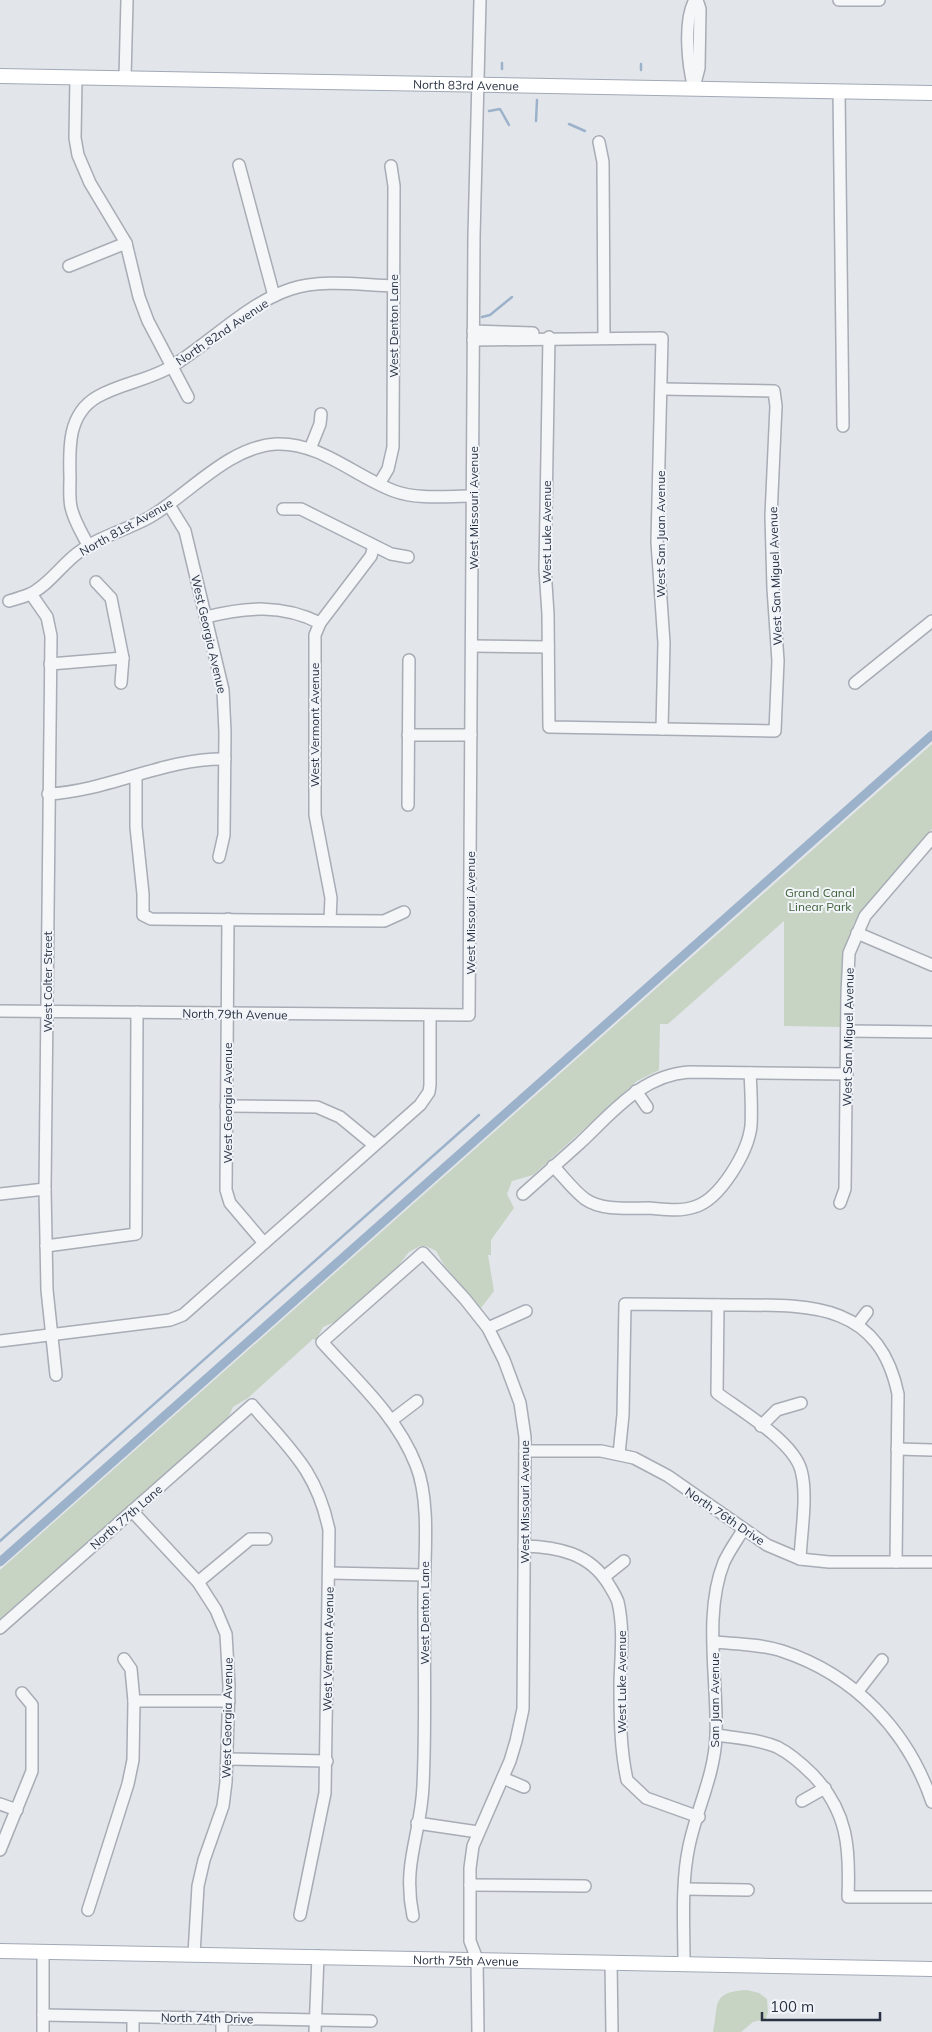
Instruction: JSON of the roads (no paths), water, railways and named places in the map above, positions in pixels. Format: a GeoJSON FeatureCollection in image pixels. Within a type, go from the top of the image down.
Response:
{"type":"FeatureCollection","features":[{"type":"Feature","properties":{"kind":"main road","name":"North 83rd Avenue"},"geometry":{"type":"LineString","coordinates":[[0,76],[932,93]]}},
{"type":"Feature","properties":{"kind":"main road","name":"North 75th Avenue"},"geometry":{"type":"LineString","coordinates":[[0,1951],[932,1969]]}},
{"type":"Feature","properties":{"kind":"street"},"geometry":{"type":"LineString","coordinates":[[125,78],[127,0]]}},
{"type":"Feature","properties":{"kind":"street","name":"West Missouri Avenue"},"geometry":{"type":"LineString","coordinates":[[469,1016],[474,335],[480,0]]}},
{"type":"Feature","properties":{"kind":"street"},"geometry":{"type":"LineString","coordinates":[[694,88],[688,69],[690,9],[696,0]]}},
{"type":"Feature","properties":{"kind":"street"},"geometry":{"type":"LineString","coordinates":[[839,0],[879,1]]}},
{"type":"Feature","properties":{"kind":"street"},"geometry":{"type":"LineString","coordinates":[[76,77],[75,138],[78,155],[90,183],[126,243],[145,313],[188,397]]}},
{"type":"Feature","properties":{"kind":"street"},"geometry":{"type":"LineString","coordinates":[[839,91],[843,426]]}},
{"type":"Feature","properties":{"kind":"street"},"geometry":{"type":"LineString","coordinates":[[474,335],[536,340],[549,338],[604,338],[603,162],[599,142]]}},
{"type":"Feature","properties":{"kind":"street"},"geometry":{"type":"LineString","coordinates":[[239,165],[274,296]]}},
{"type":"Feature","properties":{"kind":"street","name":"West Denton Lane"},"geometry":{"type":"LineString","coordinates":[[379,484],[392,458],[393,448],[394,186],[391,166]]}},
{"type":"Feature","properties":{"kind":"street"},"geometry":{"type":"LineString","coordinates":[[69,266],[126,243]]}},
{"type":"Feature","properties":{"kind":"street","name":"North 82nd Avenue"},"geometry":{"type":"LineString","coordinates":[[88,545],[75,521],[70,505],[69,442],[74,422],[84,407],[98,396],[172,366],[274,296],[306,286],[393,286]]}},
{"type":"Feature","properties":{"kind":"street","name":"West Luke Avenue"},"geometry":{"type":"LineString","coordinates":[[549,338],[545,569],[549,727],[662,729]]}},
{"type":"Feature","properties":{"kind":"street","name":"West San Juan Avenue"},"geometry":{"type":"LineString","coordinates":[[604,338],[662,338],[658,542],[664,643],[662,729]]}},
{"type":"Feature","properties":{"kind":"street","name":"West San Miguel Avenue"},"geometry":{"type":"LineString","coordinates":[[662,390],[774,391],[776,406],[771,516],[778,660],[775,731],[662,729]]}},
{"type":"Feature","properties":{"kind":"street"},"geometry":{"type":"LineString","coordinates":[[310,449],[320,424],[321,414]]}},
{"type":"Feature","properties":{"kind":"street","name":"North 81st Avenue"},"geometry":{"type":"LineString","coordinates":[[9,601],[32,594],[88,545],[145,520],[169,506],[206,475],[248,450],[275,444],[293,445],[310,449],[379,484],[417,496],[473,496]]}},
{"type":"Feature","properties":{"kind":"street","name":"West Georgia Avenue"},"geometry":{"type":"LineString","coordinates":[[169,506],[186,531],[224,697],[224,835],[219,857]]}},
{"type":"Feature","properties":{"kind":"street"},"geometry":{"type":"LineString","coordinates":[[284,509],[302,509],[391,554],[408,557]]}},
{"type":"Feature","properties":{"kind":"street","name":"West Vermont Avenue"},"geometry":{"type":"LineString","coordinates":[[330,920],[331,898],[315,815],[315,635],[320,623],[371,556],[374,546]]}},
{"type":"Feature","properties":{"kind":"street"},"geometry":{"type":"LineString","coordinates":[[96,582],[111,598],[123,658],[121,683]]}},
{"type":"Feature","properties":{"kind":"street","name":"West Colter Street"},"geometry":{"type":"LineString","coordinates":[[32,594],[49,624],[45,1189],[51,1334],[56,1375]]}},
{"type":"Feature","properties":{"kind":"street"},"geometry":{"type":"LineString","coordinates":[[206,617],[251,608],[276,608],[296,612],[320,623]]}},
{"type":"Feature","properties":{"kind":"street"},"geometry":{"type":"LineString","coordinates":[[855,683],[932,621]]}},
{"type":"Feature","properties":{"kind":"street"},"geometry":{"type":"LineString","coordinates":[[472,646],[548,647]]}},
{"type":"Feature","properties":{"kind":"street"},"geometry":{"type":"LineString","coordinates":[[50,664],[123,658]]}},
{"type":"Feature","properties":{"kind":"street"},"geometry":{"type":"LineString","coordinates":[[408,805],[409,660]]}},
{"type":"Feature","properties":{"kind":"street"},"geometry":{"type":"LineString","coordinates":[[408,735],[471,734]]}},
{"type":"Feature","properties":{"kind":"street"},"geometry":{"type":"LineString","coordinates":[[48,794],[77,792],[198,761],[225,759]]}},
{"type":"Feature","properties":{"kind":"street"},"geometry":{"type":"LineString","coordinates":[[136,776],[136,827],[143,894],[143,915],[151,918],[228,920],[384,921],[404,912]]}},
{"type":"Feature","properties":{"kind":"street","name":"West San Miguel Avenue"},"geometry":{"type":"LineString","coordinates":[[840,1203],[846,1189],[849,953],[865,916],[932,838]]}},
{"type":"Feature","properties":{"kind":"street","name":"West Georgia Avenue"},"geometry":{"type":"LineString","coordinates":[[228,920],[226,1106],[228,1197],[230,1203],[264,1243]]}},
{"type":"Feature","properties":{"kind":"street"},"geometry":{"type":"LineString","coordinates":[[857,933],[932,965]]}},
{"type":"Feature","properties":{"kind":"street","name":"North 79th Avenue"},"geometry":{"type":"LineString","coordinates":[[0,1011],[469,1016]]}},
{"type":"Feature","properties":{"kind":"street"},"geometry":{"type":"LineString","coordinates":[[46,1246],[136,1234],[137,1012]]}},
{"type":"Feature","properties":{"kind":"street"},"geometry":{"type":"LineString","coordinates":[[0,1340],[178,1318],[420,1105],[429,1092],[431,1077],[430,1016]]}},
{"type":"Feature","properties":{"kind":"street"},"geometry":{"type":"LineString","coordinates":[[847,1031],[932,1032]]}},
{"type":"Feature","properties":{"kind":"street"},"geometry":{"type":"LineString","coordinates":[[523,1194],[636,1091],[665,1076],[677,1073],[847,1074]]}},
{"type":"Feature","properties":{"kind":"street"},"geometry":{"type":"LineString","coordinates":[[553,1166],[584,1198],[597,1205],[683,1209],[701,1205],[713,1196],[731,1174],[746,1142],[750,1128],[750,1073]]}},
{"type":"Feature","properties":{"kind":"street"},"geometry":{"type":"LineString","coordinates":[[636,1091],[647,1107]]}},
{"type":"Feature","properties":{"kind":"street"},"geometry":{"type":"LineString","coordinates":[[226,1106],[317,1107],[340,1117],[374,1145]]}},
{"type":"Feature","properties":{"kind":"street"},"geometry":{"type":"LineString","coordinates":[[0,1194],[45,1189]]}},
{"type":"Feature","properties":{"kind":"street","name":"West Missouri Avenue"},"geometry":{"type":"LineString","coordinates":[[322,1342],[423,1253],[465,1299],[488,1328],[504,1360],[520,1403],[525,1451],[523,1709],[516,1742],[503,1778],[473,1846],[470,1885],[470,1941],[477,1959],[478,2032]]}},
{"type":"Feature","properties":{"kind":"street"},"geometry":{"type":"LineString","coordinates":[[619,1454],[623,1415],[625,1304],[808,1306],[844,1316],[870,1336],[881,1350],[895,1378],[898,1394],[896,1562]]}},
{"type":"Feature","properties":{"kind":"street"},"geometry":{"type":"LineString","coordinates":[[718,1305],[717,1393],[792,1452],[801,1469],[804,1485],[800,1559]]}},
{"type":"Feature","properties":{"kind":"street"},"geometry":{"type":"LineString","coordinates":[[488,1328],[526,1311]]}},
{"type":"Feature","properties":{"kind":"street"},"geometry":{"type":"LineString","coordinates":[[857,1325],[867,1312]]}},
{"type":"Feature","properties":{"kind":"street","name":"West Denton Lane"},"geometry":{"type":"LineString","coordinates":[[322,1342],[392,1420],[405,1441],[421,1478],[424,1526],[423,1786],[408,1877],[413,1916]]}},
{"type":"Feature","properties":{"kind":"street"},"geometry":{"type":"LineString","coordinates":[[392,1420],[416,1401]]}},
{"type":"Feature","properties":{"kind":"street"},"geometry":{"type":"LineString","coordinates":[[761,1426],[777,1410],[801,1403]]}},
{"type":"Feature","properties":{"kind":"street","name":"West Vermont Avenue"},"geometry":{"type":"LineString","coordinates":[[252,1405],[304,1465],[315,1484],[324,1506],[329,1530],[327,1761],[323,1810],[300,1915]]}},
{"type":"Feature","properties":{"kind":"street","name":"North 77th Lane"},"geometry":{"type":"LineString","coordinates":[[0,1628],[252,1405]]}},
{"type":"Feature","properties":{"kind":"street"},"geometry":{"type":"LineString","coordinates":[[897,1450],[932,1450]]}},
{"type":"Feature","properties":{"kind":"street","name":"North 76th Drive"},"geometry":{"type":"LineString","coordinates":[[525,1451],[601,1451],[619,1454],[649,1465],[743,1530],[782,1553],[800,1559],[829,1562],[932,1562]]}},
{"type":"Feature","properties":{"kind":"street","name":"West Georgia Avenue"},"geometry":{"type":"LineString","coordinates":[[132,1511],[198,1582],[216,1610],[226,1634],[229,1660],[228,1759],[223,1806],[204,1860],[198,1886],[194,1954]]}},
{"type":"Feature","properties":{"kind":"street","name":"San Juan Avenue"},"geometry":{"type":"LineString","coordinates":[[684,1963],[685,1889],[689,1845],[707,1791],[716,1736],[714,1642],[717,1583],[724,1561],[743,1530]]}},
{"type":"Feature","properties":{"kind":"street"},"geometry":{"type":"LineString","coordinates":[[198,1582],[250,1539],[266,1538]]}},
{"type":"Feature","properties":{"kind":"street","name":"West Luke Avenue"},"geometry":{"type":"LineString","coordinates":[[524,1546],[546,1546],[574,1554],[592,1564],[604,1577],[617,1600],[622,1639],[620,1682],[622,1758],[629,1792],[699,1818]]}},
{"type":"Feature","properties":{"kind":"street"},"geometry":{"type":"LineString","coordinates":[[604,1577],[624,1561]]}},
{"type":"Feature","properties":{"kind":"street"},"geometry":{"type":"LineString","coordinates":[[328,1573],[424,1575]]}},
{"type":"Feature","properties":{"kind":"street"},"geometry":{"type":"LineString","coordinates":[[714,1642],[781,1651],[808,1661],[858,1691],[879,1710],[898,1732],[924,1780],[932,1802]]}},
{"type":"Feature","properties":{"kind":"street"},"geometry":{"type":"LineString","coordinates":[[88,1910],[128,1784],[133,1760],[134,1701],[131,1669],[124,1659]]}},
{"type":"Feature","properties":{"kind":"street"},"geometry":{"type":"LineString","coordinates":[[858,1691],[882,1660]]}},
{"type":"Feature","properties":{"kind":"street"},"geometry":{"type":"LineString","coordinates":[[0,1850],[32,1772],[32,1705],[22,1693]]}},
{"type":"Feature","properties":{"kind":"street"},"geometry":{"type":"LineString","coordinates":[[134,1701],[229,1701]]}},
{"type":"Feature","properties":{"kind":"street"},"geometry":{"type":"LineString","coordinates":[[716,1736],[757,1741],[776,1747],[799,1760],[825,1788],[838,1809],[844,1828],[849,1862],[848,1897],[932,1897]]}},
{"type":"Feature","properties":{"kind":"street"},"geometry":{"type":"LineString","coordinates":[[228,1759],[327,1761]]}},
{"type":"Feature","properties":{"kind":"street"},"geometry":{"type":"LineString","coordinates":[[503,1778],[524,1787]]}},
{"type":"Feature","properties":{"kind":"street"},"geometry":{"type":"LineString","coordinates":[[802,1801],[825,1788]]}},
{"type":"Feature","properties":{"kind":"street"},"geometry":{"type":"LineString","coordinates":[[0,1804],[17,1810]]}},
{"type":"Feature","properties":{"kind":"street"},"geometry":{"type":"LineString","coordinates":[[417,1823],[478,1832]]}},
{"type":"Feature","properties":{"kind":"street"},"geometry":{"type":"LineString","coordinates":[[470,1885],[586,1886]]}},
{"type":"Feature","properties":{"kind":"street"},"geometry":{"type":"LineString","coordinates":[[685,1889],[748,1890]]}},
{"type":"Feature","properties":{"kind":"street"},"geometry":{"type":"LineString","coordinates":[[43,1952],[43,2032]]}},
{"type":"Feature","properties":{"kind":"street"},"geometry":{"type":"LineString","coordinates":[[315,2032],[318,1956]]}},
{"type":"Feature","properties":{"kind":"street"},"geometry":{"type":"LineString","coordinates":[[611,1962],[612,2032]]}},
{"type":"Feature","properties":{"kind":"street","name":"North 74th Drive"},"geometry":{"type":"LineString","coordinates":[[43,2015],[371,2021]]}},
{"type":"Feature","properties":{"kind":"street"},"geometry":{"type":"LineString","coordinates":[[133,2017],[133,2032]]}},
{"type":"Feature","properties":{"kind":"street"},"geometry":{"type":"LineString","coordinates":[[222,2018],[222,2032]]}},
{"type":"Feature","properties":{"kind":"waterway"},"geometry":{"type":"LineString","coordinates":[[502,63],[502,69]]}},
{"type":"Feature","properties":{"kind":"waterway"},"geometry":{"type":"LineString","coordinates":[[641,64],[641,70]]}},
{"type":"Feature","properties":{"kind":"waterway"},"geometry":{"type":"LineString","coordinates":[[536,121],[537,100]]}},
{"type":"Feature","properties":{"kind":"waterway"},"geometry":{"type":"LineString","coordinates":[[489,111],[500,109],[509,125]]}},
{"type":"Feature","properties":{"kind":"waterway"},"geometry":{"type":"LineString","coordinates":[[569,124],[585,131]]}},
{"type":"Feature","properties":{"kind":"waterway"},"geometry":{"type":"LineString","coordinates":[[482,317],[490,315],[512,297]]}},
{"type":"Feature","properties":{"kind":"waterway"},"geometry":{"type":"LineString","coordinates":[[0,1562],[932,735]]}},
{"type":"Feature","properties":{"kind":"waterway"},"geometry":{"type":"LineString","coordinates":[[0,1541],[479,1115]]}},
{"type":"Feature","properties":{"kind":"park label","name":"Grand Canal Linear Park"},"geometry":{"type":"Point","coordinates":[820,899]}}]}
